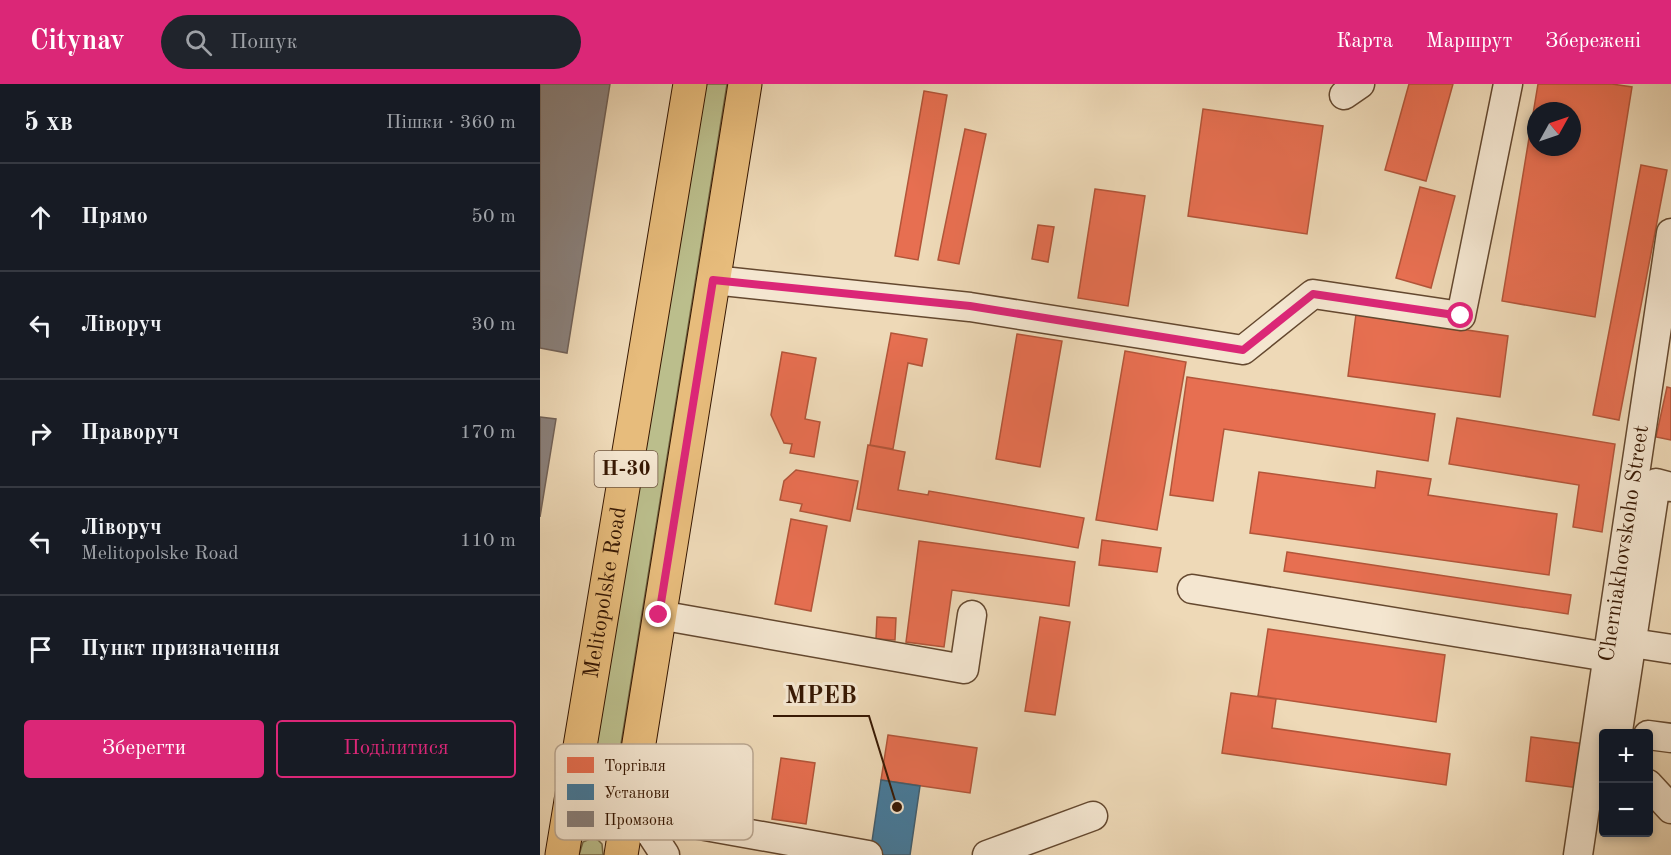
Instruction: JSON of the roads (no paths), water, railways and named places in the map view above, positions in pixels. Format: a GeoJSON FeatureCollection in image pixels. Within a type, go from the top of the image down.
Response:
{"type":"FeatureCollection","features":[{"type":"Feature","properties":{"kind":"main road","name":"Melitopolske Road"},"geometry":{"type":"LineString","coordinates":[[581,744],[690,84]]}},
{"type":"Feature","properties":{"kind":"main road","name":"Н-30"},"geometry":{"type":"LineString","coordinates":[[639,744],[745,84]]}},
{"type":"Feature","properties":{"kind":"main road","name":"Melitopolske Road"},"geometry":{"type":"LineString","coordinates":[[562,855],[565,840]]}},
{"type":"Feature","properties":{"kind":"main road","name":"Н-30"},"geometry":{"type":"LineString","coordinates":[[621,855],[623,840]]}},
{"type":"Feature","properties":{"kind":"street"},"geometry":{"type":"LineString","coordinates":[[713,280],[970,306],[1243,350],[1313,294],[1461,316],[1508,84]]}},
{"type":"Feature","properties":{"kind":"street","name":"Cherniakhovskoho Street"},"geometry":{"type":"LineString","coordinates":[[1617,729],[1608,657],[1671,233]]}},
{"type":"Feature","properties":{"kind":"street"},"geometry":{"type":"LineString","coordinates":[[1617,729],[1656,483],[1671,487]]}},
{"type":"Feature","properties":{"kind":"street"},"geometry":{"type":"LineString","coordinates":[[1192,589],[1608,657]]}},
{"type":"Feature","properties":{"kind":"street"},"geometry":{"type":"LineString","coordinates":[[659,615],[964,669],[972,615]]}},
{"type":"Feature","properties":{"kind":"street"},"geometry":{"type":"LineString","coordinates":[[1632,643],[1671,649]]}},
{"type":"Feature","properties":{"kind":"street"},"geometry":{"type":"LineString","coordinates":[[1653,736],[1671,738]]}},
{"type":"Feature","properties":{"kind":"street","name":"Cherniakhovskoho Street"},"geometry":{"type":"LineString","coordinates":[[1578,855],[1601,783]]}},
{"type":"Feature","properties":{"kind":"street"},"geometry":{"type":"LineString","coordinates":[[987,855],[1093,816]]}},
{"type":"Feature","properties":{"kind":"street"},"geometry":{"type":"LineString","coordinates":[[753,834],[868,855]]}},
{"type":"Feature","properties":{"kind":"street"},"geometry":{"type":"LineString","coordinates":[[655,840],[665,855]]}},
{"type":"Feature","properties":{"kind":"place","name":"МРЕВ"},"geometry":{"type":"Point","coordinates":[897,807]}}]}
